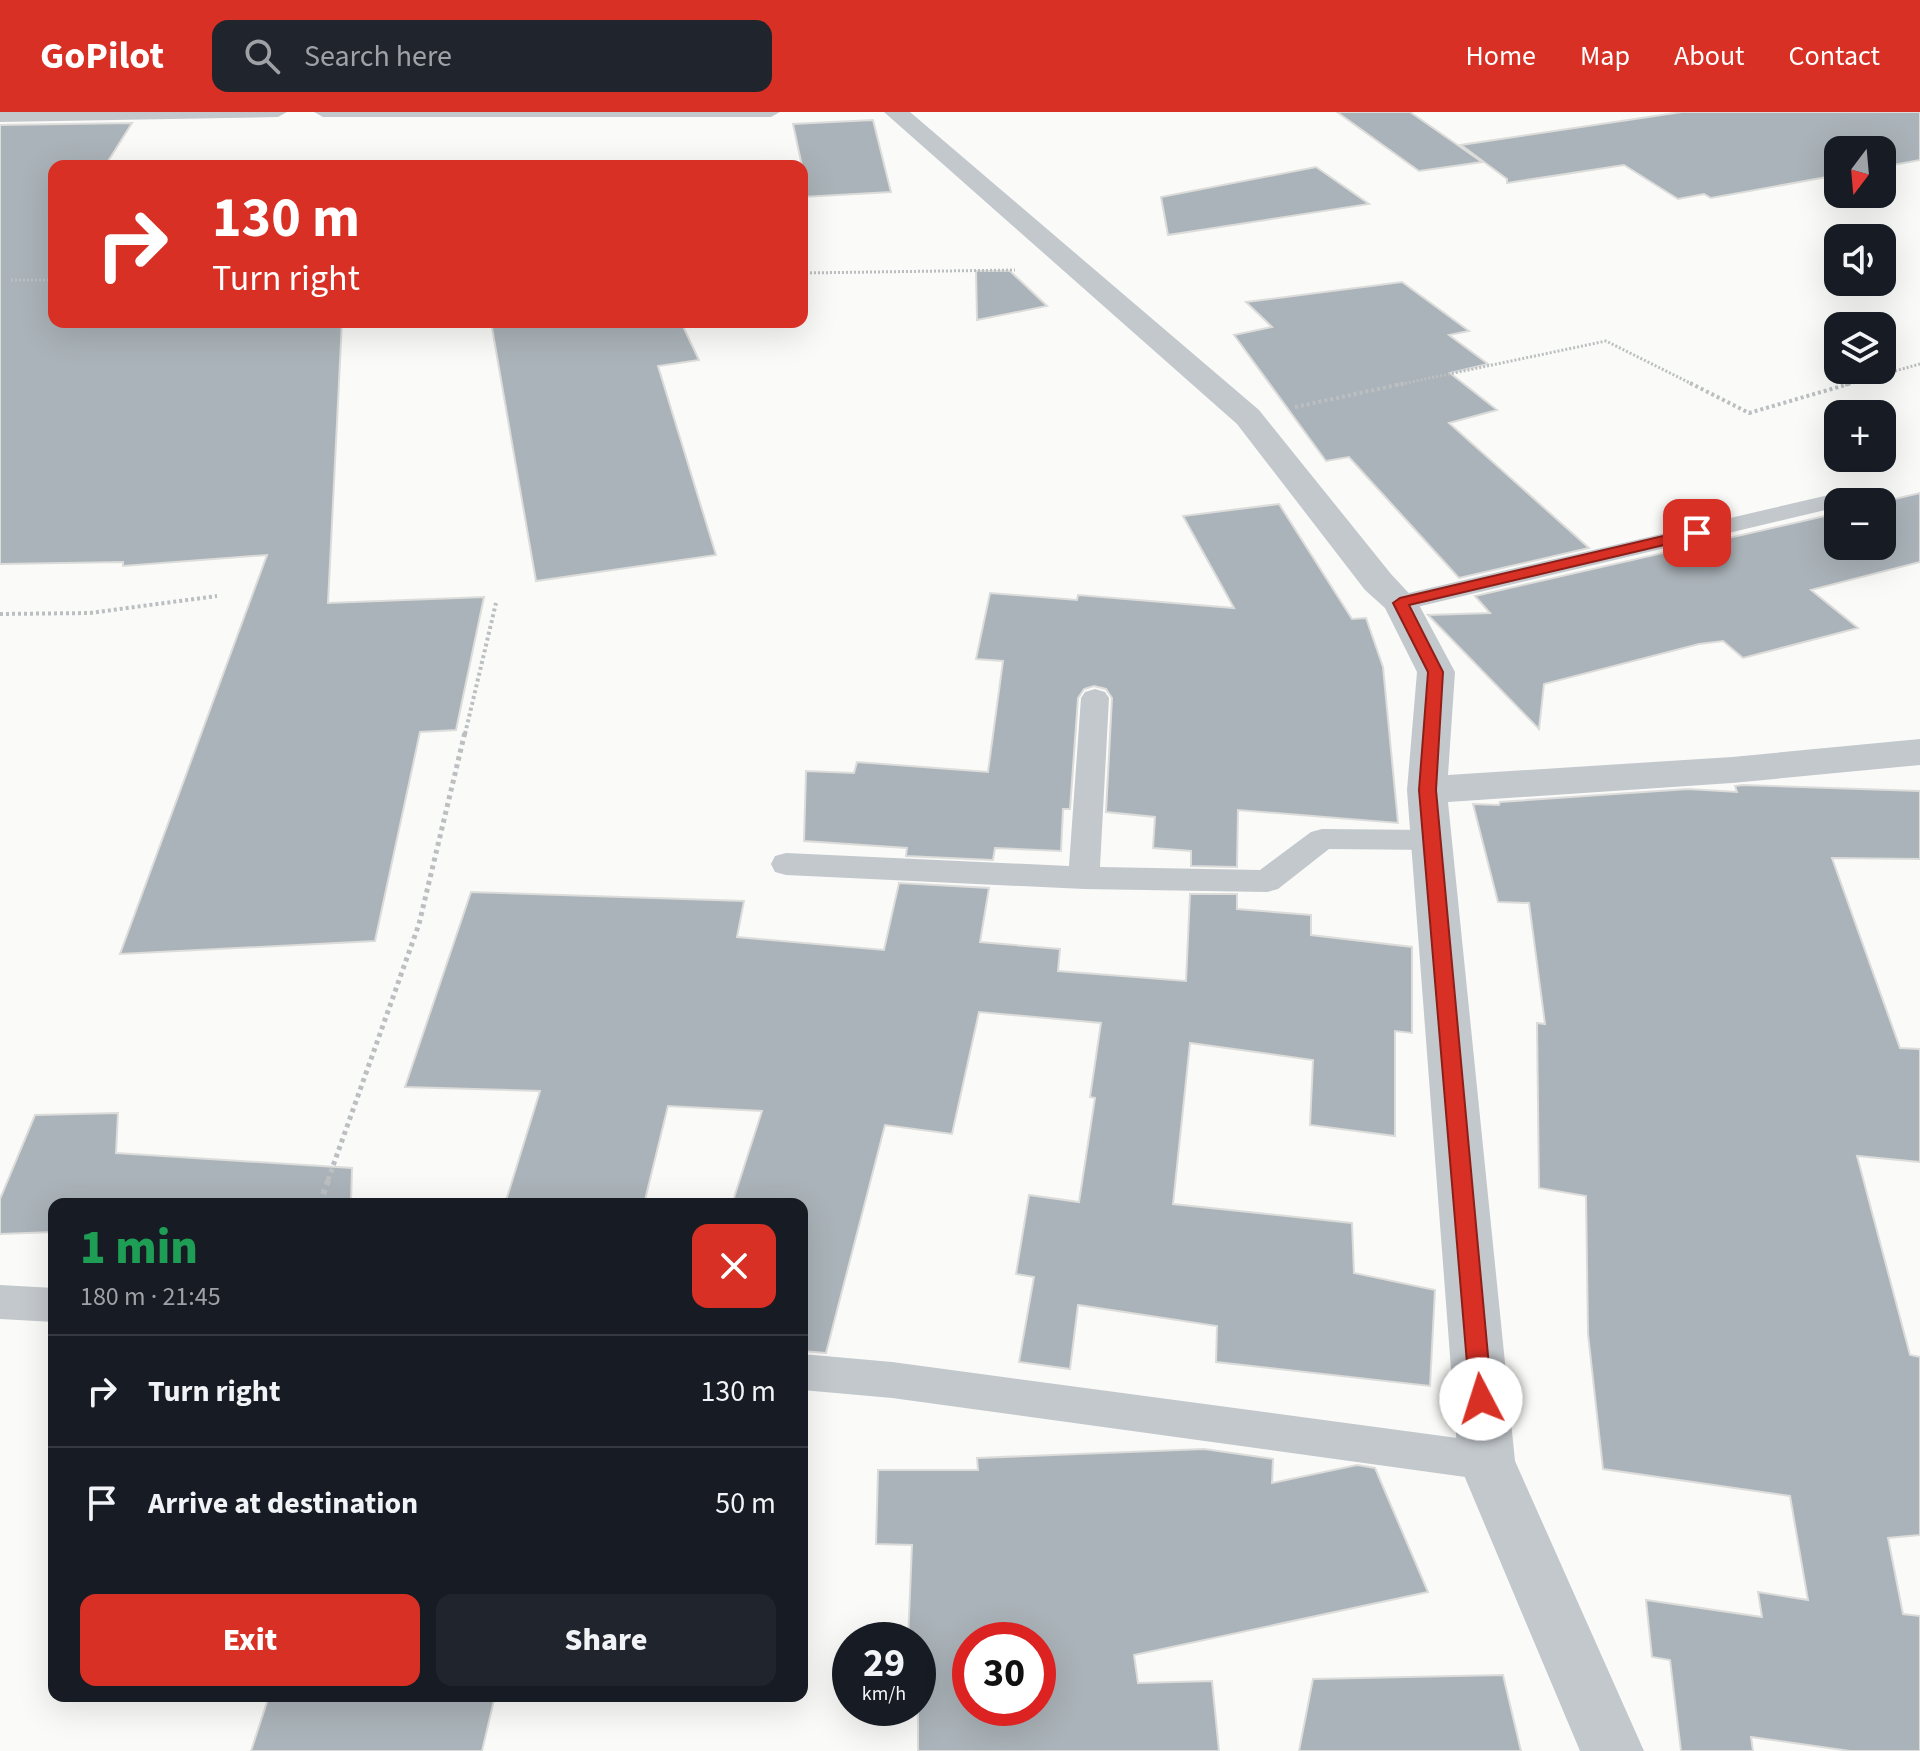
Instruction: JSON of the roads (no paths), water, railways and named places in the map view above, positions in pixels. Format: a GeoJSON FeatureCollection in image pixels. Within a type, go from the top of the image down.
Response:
{"type":"FeatureCollection","features":[{"type":"Feature","properties":{"kind":"street"},"geometry":{"type":"LineString","coordinates":[[896,112],[1248,417],[1378,582],[1400,603],[1436,672],[1427,790],[1487,1461],[1612,1751]]}},
{"type":"Feature","properties":{"kind":"street"},"geometry":{"type":"LineString","coordinates":[[1427,790],[1732,770],[1920,752]]}},
{"type":"Feature","properties":{"kind":"lane"},"geometry":{"type":"LineString","coordinates":[[0,117],[278,112]]}},
{"type":"Feature","properties":{"kind":"lane"},"geometry":{"type":"LineString","coordinates":[[323,112],[771,112]]}},
{"type":"Feature","properties":{"kind":"lane"},"geometry":{"type":"LineString","coordinates":[[1400,603],[1824,503]]}},
{"type":"Feature","properties":{"kind":"lane"},"geometry":{"type":"LineString","coordinates":[[1084,878],[1095,698]]}},
{"type":"Feature","properties":{"kind":"lane"},"geometry":{"type":"LineString","coordinates":[[786,864],[1084,878],[1267,881],[1322,839],[1432,840]]}},
{"type":"Feature","properties":{"kind":"lane"},"geometry":{"type":"LineString","coordinates":[[0,1302],[48,1305]]}},
{"type":"Feature","properties":{"kind":"lane"},"geometry":{"type":"LineString","coordinates":[[808,1373],[892,1380],[1487,1461]]}}]}
